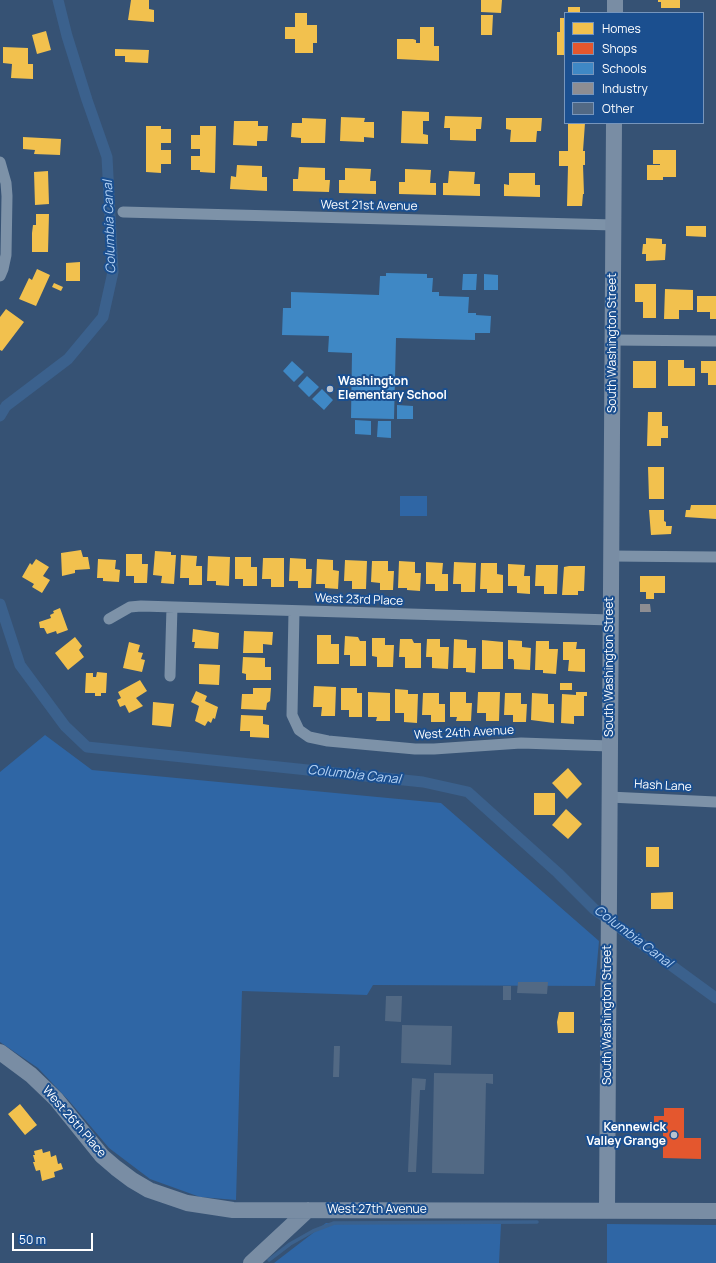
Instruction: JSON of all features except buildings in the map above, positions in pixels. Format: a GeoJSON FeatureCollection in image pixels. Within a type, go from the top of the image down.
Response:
{"type":"FeatureCollection","features":[{"type":"Feature","properties":{"kind":"main road"},"geometry":{"type":"LineString","coordinates":[[615,0],[615,12]]}},
{"type":"Feature","properties":{"kind":"main road","name":"South Washington Street"},"geometry":{"type":"LineString","coordinates":[[608,1210],[614,124]]}},
{"type":"Feature","properties":{"kind":"main road","name":"West 26th Place"},"geometry":{"type":"LineString","coordinates":[[0,1052],[31,1075],[56,1099],[109,1162],[132,1180],[149,1190]]}},
{"type":"Feature","properties":{"kind":"main road","name":"West 27th Avenue"},"geometry":{"type":"LineString","coordinates":[[149,1190],[187,1203],[214,1208],[308,1210],[716,1211]]}},
{"type":"Feature","properties":{"kind":"main road"},"geometry":{"type":"LineString","coordinates":[[251,1263],[308,1210]]}},
{"type":"Feature","properties":{"kind":"street"},"geometry":{"type":"LineString","coordinates":[[0,162],[6,183],[3,209],[6,255],[4,270],[0,276]]}},
{"type":"Feature","properties":{"kind":"street","name":"West 21st Avenue"},"geometry":{"type":"LineString","coordinates":[[123,212],[614,225]]}},
{"type":"Feature","properties":{"kind":"street"},"geometry":{"type":"LineString","coordinates":[[613,340],[716,340]]}},
{"type":"Feature","properties":{"kind":"street"},"geometry":{"type":"LineString","coordinates":[[611,556],[716,557]]}},
{"type":"Feature","properties":{"kind":"street","name":"West 23rd Place"},"geometry":{"type":"LineString","coordinates":[[109,618],[130,607],[172,607],[611,620]]}},
{"type":"Feature","properties":{"kind":"street"},"geometry":{"type":"LineString","coordinates":[[170,676],[172,607]]}},
{"type":"Feature","properties":{"kind":"street","name":"West 24th Avenue"},"geometry":{"type":"LineString","coordinates":[[294,611],[292,715],[299,730],[309,737],[328,741],[415,749],[521,743],[610,746]]}},
{"type":"Feature","properties":{"kind":"street","name":"Hash Lane"},"geometry":{"type":"LineString","coordinates":[[610,797],[716,802]]}},
{"type":"Feature","properties":{"kind":"shaded area"},"geometry":{"type":"Polygon","coordinates":[[[400,496],[427,496],[427,516],[400,516],[400,496]]]}},
{"type":"Feature","properties":{"kind":"shaded area"},"geometry":{"type":"Polygon","coordinates":[[[45,735],[92,770],[441,803],[599,941],[595,986],[373,985],[367,995],[242,991],[236,1200],[200,1197],[150,1179],[109,1148],[70,1102],[38,1068],[0,1042],[0,772],[45,735]]]}},
{"type":"Feature","properties":{"kind":"shaded area"},"geometry":{"type":"Polygon","coordinates":[[[326,1223],[501,1224],[499,1263],[274,1263],[326,1223]]]}},
{"type":"Feature","properties":{"kind":"shaded area"},"geometry":{"type":"Polygon","coordinates":[[[607,1224],[716,1225],[716,1263],[607,1263],[607,1224]]]}},
{"type":"Feature","properties":{"kind":"waterway","name":"Columbia Canal"},"geometry":{"type":"LineString","coordinates":[[0,416],[6,406],[68,359],[103,317],[113,272],[107,157],[67,36],[58,0]]}},
{"type":"Feature","properties":{"kind":"waterway","name":"Columbia Canal"},"geometry":{"type":"LineString","coordinates":[[0,604],[20,665],[65,726],[87,747],[423,782],[468,792],[558,873],[594,909],[716,998]]}},
{"type":"Feature","properties":{"kind":"waterway"},"geometry":{"type":"LineString","coordinates":[[269,1260],[290,1244],[313,1231],[334,1223],[537,1222]]}},
{"type":"Feature","properties":{"kind":"place","name":"Washington Elementary School"},"geometry":{"type":"Point","coordinates":[330,389]}},
{"type":"Feature","properties":{"kind":"place","name":"Kennewick Valley Grange"},"geometry":{"type":"Point","coordinates":[674,1135]}}]}
